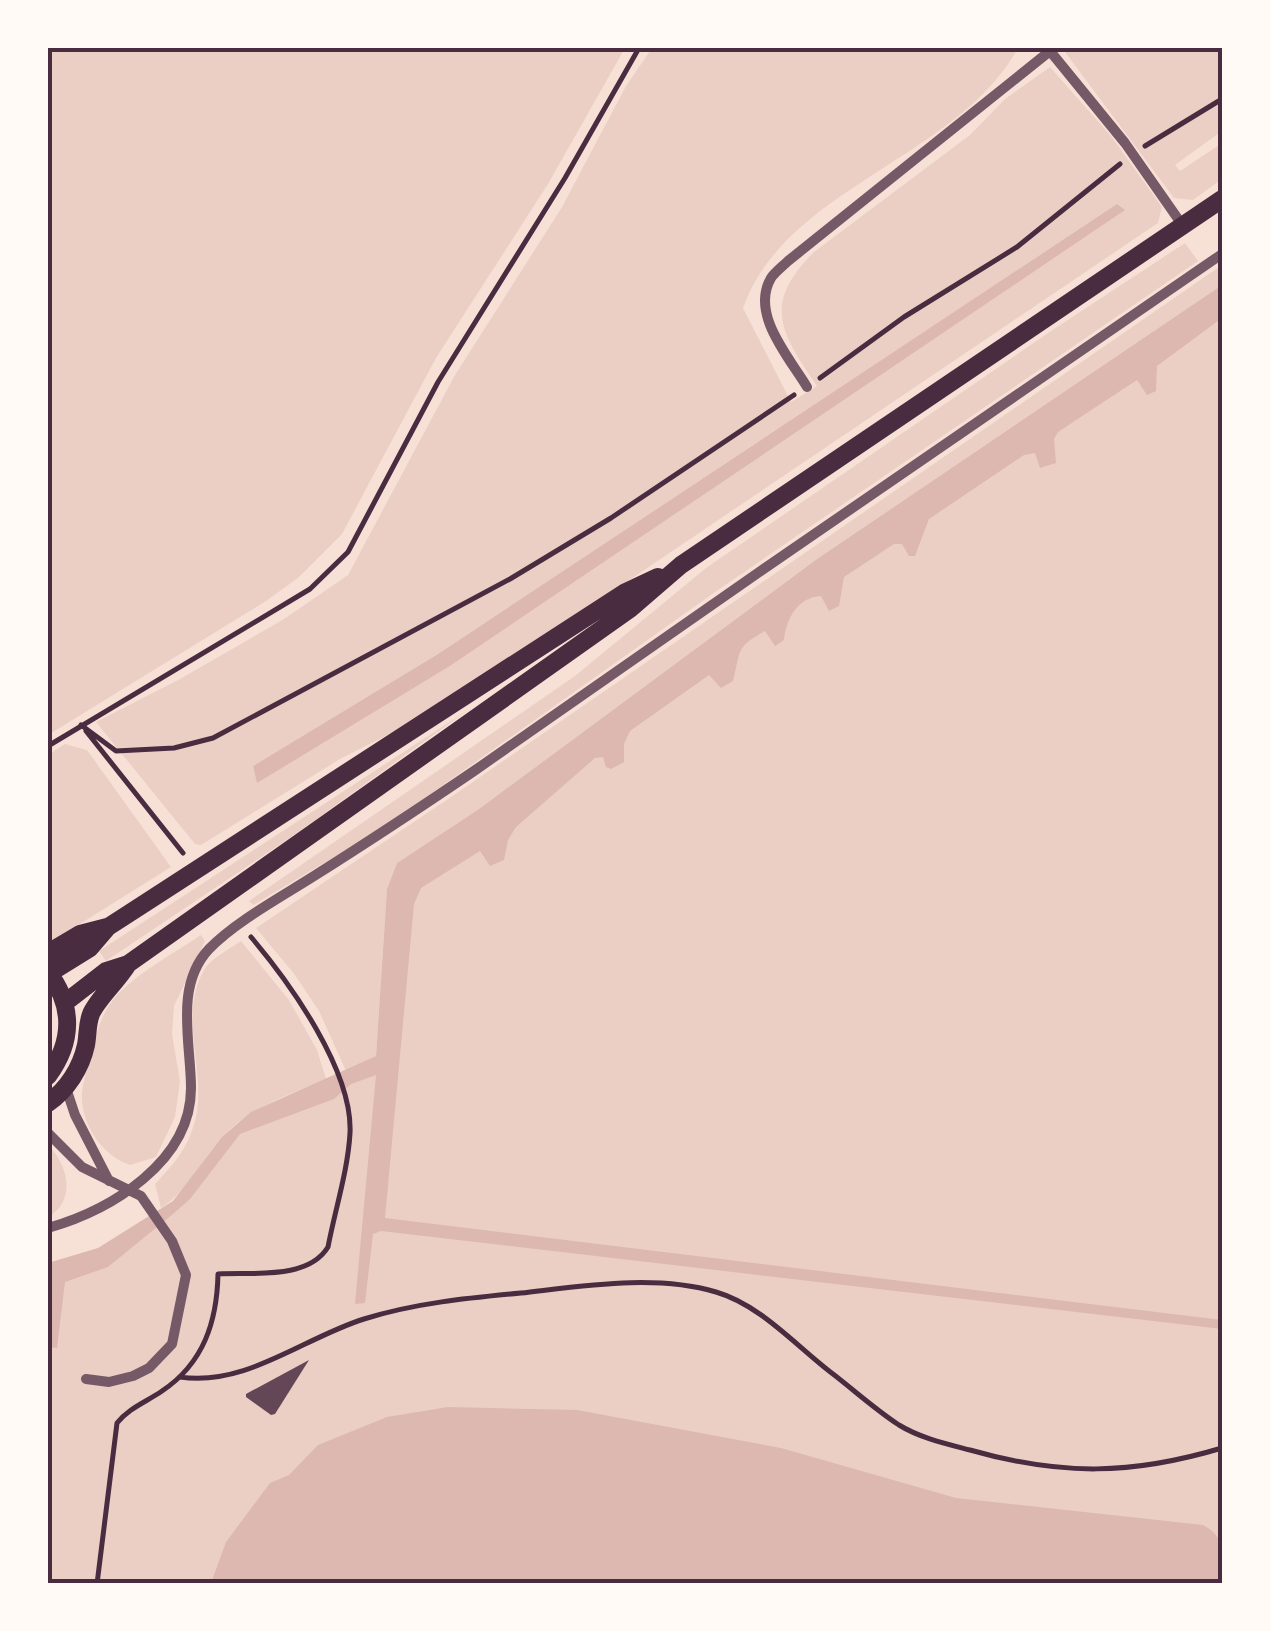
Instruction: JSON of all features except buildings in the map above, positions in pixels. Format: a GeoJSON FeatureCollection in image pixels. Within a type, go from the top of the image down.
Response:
{"type":"FeatureCollection","features":[{"type":"Feature","properties":{"kind":"main road"},"geometry":{"type":"LineString","coordinates":[[66,1002],[106,971],[128,964],[630,609],[681,566],[1222,199]]}},
{"type":"Feature","properties":{"kind":"main road"},"geometry":{"type":"LineString","coordinates":[[66,1088],[52,1071],[68,1034],[66,1002],[48,973],[90,948],[108,927],[624,593],[681,566]]}},
{"type":"Feature","properties":{"kind":"main road"},"geometry":{"type":"LineString","coordinates":[[48,953],[80,934],[108,927]]}},
{"type":"Feature","properties":{"kind":"main road"},"geometry":{"type":"LineString","coordinates":[[48,1103],[66,1088],[85,1050],[93,1010],[128,964]]}},
{"type":"Feature","properties":{"kind":"street"},"geometry":{"type":"LineString","coordinates":[[807,387],[770,324],[764,301],[771,279],[788,261],[1049,49],[1133,154],[1183,226]]}},
{"type":"Feature","properties":{"kind":"street"},"geometry":{"type":"LineString","coordinates":[[48,1228],[72,1221],[130,1188],[160,1164],[179,1140],[188,1116],[191,1089],[185,1006],[206,952],[1222,254]]}},
{"type":"Feature","properties":{"kind":"street"},"geometry":{"type":"LineString","coordinates":[[66,1088],[75,1115],[110,1182]]}},
{"type":"Feature","properties":{"kind":"street"},"geometry":{"type":"LineString","coordinates":[[48,1133],[82,1167],[141,1196],[172,1241],[186,1275],[172,1344],[149,1368],[109,1382],[86,1379]]}},
{"type":"Feature","properties":{"kind":"path"},"geometry":{"type":"LineString","coordinates":[[48,746],[310,589],[348,552],[438,382],[557,192],[639,48]]}},
{"type":"Feature","properties":{"kind":"path"},"geometry":{"type":"LineString","coordinates":[[81,725],[116,751],[174,748],[213,738],[510,579],[610,518],[807,387],[904,317],[1017,248],[1133,154],[1222,99]]}},
{"type":"Feature","properties":{"kind":"path"},"geometry":{"type":"LineString","coordinates":[[81,725],[183,852]]}},
{"type":"Feature","properties":{"kind":"path"},"geometry":{"type":"LineString","coordinates":[[96,1584],[117,1423],[125,1413],[180,1377],[211,1333],[218,1302],[218,1274],[289,1270],[312,1264],[328,1246],[350,1135],[349,1107],[307,1012],[249,935]]}},
{"type":"Feature","properties":{"kind":"path"},"geometry":{"type":"LineString","coordinates":[[180,1377],[199,1380],[236,1375],[316,1336],[400,1310],[597,1284],[668,1285],[716,1292],[737,1302],[769,1322],[902,1427],[935,1440],[1000,1459],[1065,1470],[1139,1468],[1222,1448]]}},
{"type":"Feature","properties":{"kind":"shaded area"},"geometry":{"type":"Polygon","coordinates":[[[48,48],[625,48],[548,184],[436,358],[342,534],[298,578],[266,601],[48,735],[48,48]]]}},
{"type":"Feature","properties":{"kind":"shaded area"},"geometry":{"type":"Polygon","coordinates":[[[652,48],[1018,48],[991,86],[956,118],[833,202],[795,232],[764,267],[743,308],[791,402],[817,386],[794,350],[782,318],[787,287],[798,270],[814,252],[970,135],[1005,99],[1050,67],[1111,136],[1162,207],[1158,223],[480,681],[431,713],[340,759],[201,845],[195,844],[96,722],[284,619],[348,575],[455,375],[562,207],[626,86],[652,48]],[[1116,205],[438,654],[253,766],[257,782],[450,666],[1124,210],[1116,205]]]}},
{"type":"Feature","properties":{"kind":"shaded area"},"geometry":{"type":"Polygon","coordinates":[[[1062,48],[1222,48],[1222,131],[1175,165],[1180,171],[1222,143],[1222,179],[1193,200],[1174,198],[1062,48]]]}},
{"type":"Feature","properties":{"kind":"shaded area"},"geometry":{"type":"Polygon","coordinates":[[[1117,204],[1125,210],[450,666],[257,783],[253,766],[438,654],[1117,204]]]}},
{"type":"Feature","properties":{"kind":"shaded area"},"geometry":{"type":"Polygon","coordinates":[[[1185,243],[1198,261],[718,590],[381,829],[253,905],[249,901],[575,676],[706,568],[1185,243]]]}},
{"type":"Feature","properties":{"kind":"shaded area"},"geometry":{"type":"Polygon","coordinates":[[[1222,265],[1222,285],[817,559],[479,809],[397,863],[387,889],[376,1056],[346,1071],[319,1011],[256,928],[1222,265]]]}},
{"type":"Feature","properties":{"kind":"shaded area"},"geometry":{"type":"Polygon","coordinates":[[[1222,285],[1222,318],[1157,366],[1156,391],[1147,395],[1137,380],[1058,432],[1054,439],[1056,463],[1040,468],[1035,453],[1024,455],[929,519],[915,556],[909,556],[902,544],[894,544],[844,577],[839,606],[829,611],[821,596],[806,600],[787,624],[784,640],[775,646],[765,631],[744,646],[733,681],[721,688],[709,675],[630,731],[624,744],[624,762],[611,769],[606,767],[603,757],[595,758],[516,827],[508,840],[504,860],[490,866],[480,851],[421,888],[414,904],[385,1218],[1222,1320],[1222,1329],[381,1231],[373,1234],[365,1303],[355,1304],[376,1075],[351,1084],[334,1099],[240,1134],[190,1199],[173,1214],[108,1267],[65,1282],[57,1348],[48,1347],[48,1263],[98,1248],[173,1201],[222,1137],[251,1112],[376,1056],[387,889],[397,863],[479,809],[817,559],[1222,285]]]}},
{"type":"Feature","properties":{"kind":"shaded area"},"geometry":{"type":"Polygon","coordinates":[[[1222,303],[1222,1583],[48,1583],[48,1272],[67,1273],[186,1194],[234,1133],[390,1064],[409,881],[1222,303]]]}},
{"type":"Feature","properties":{"kind":"shaded area"},"geometry":{"type":"Polygon","coordinates":[[[471,708],[294,835],[106,961],[99,951],[471,708]]]}},
{"type":"Feature","properties":{"kind":"shaded area"},"geometry":{"type":"Polygon","coordinates":[[[65,744],[87,750],[171,867],[48,944],[48,755],[65,744]]]}},
{"type":"Feature","properties":{"kind":"shaded area"},"geometry":{"type":"Polygon","coordinates":[[[201,935],[205,941],[174,1006],[172,1034],[180,1081],[175,1117],[156,1157],[130,1165],[102,1146],[89,1127],[82,1104],[98,1030],[119,993],[201,935]]]}},
{"type":"Feature","properties":{"kind":"shaded area"},"geometry":{"type":"Polygon","coordinates":[[[241,941],[289,1000],[317,1050],[326,1079],[271,1103],[233,1127],[179,1193],[161,1208],[155,1184],[184,1147],[197,1113],[193,1030],[196,989],[207,966],[241,941]]]}},
{"type":"Feature","properties":{"kind":"shaded area"},"geometry":{"type":"Polygon","coordinates":[[[48,1145],[61,1162],[66,1192],[63,1202],[48,1217],[48,1145]]]}},
{"type":"Feature","properties":{"kind":"shaded area"},"geometry":{"type":"Polygon","coordinates":[[[448,1407],[577,1410],[781,1448],[956,1498],[1203,1525],[1220,1543],[1222,1583],[211,1583],[226,1542],[270,1483],[289,1475],[318,1445],[387,1417],[448,1407]]]}}]}
